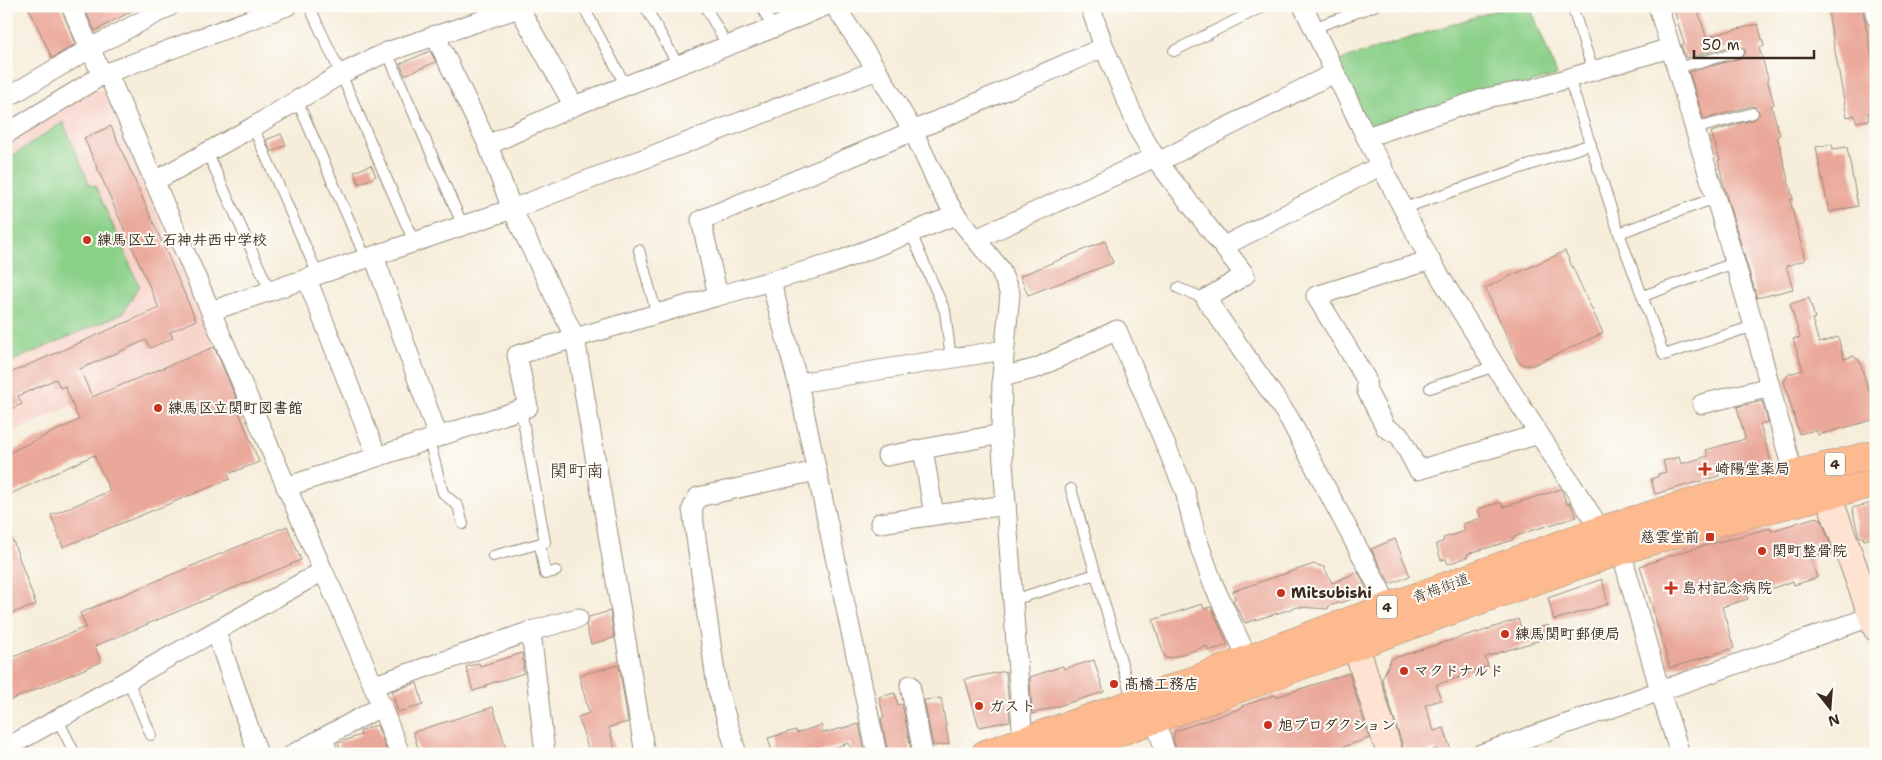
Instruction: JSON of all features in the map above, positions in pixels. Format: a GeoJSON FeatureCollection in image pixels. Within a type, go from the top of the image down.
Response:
{"type":"FeatureCollection","features":[{"type":"Feature","properties":{"kind":"main road","name":"青梅街道"},"geometry":{"type":"LineString","coordinates":[[1056,754],[1155,720],[1352,634],[1389,606],[1601,530],[1793,474],[1876,454]]}},
{"type":"Feature","properties":{"kind":"main road","name":"青梅街道"},"geometry":{"type":"LineString","coordinates":[[986,754],[1134,702],[1248,659],[1352,634],[1706,526],[1876,483]]}},
{"type":"Feature","properties":{"kind":"street"},"geometry":{"type":"LineString","coordinates":[[71,6],[98,66],[111,82],[212,311],[286,487],[375,685],[400,754]]}},
{"type":"Feature","properties":{"kind":"street"},"geometry":{"type":"LineString","coordinates":[[6,98],[90,48],[170,6]]}},
{"type":"Feature","properties":{"kind":"street"},"geometry":{"type":"LineString","coordinates":[[6,134],[104,74],[287,6]]}},
{"type":"Feature","properties":{"kind":"street"},"geometry":{"type":"LineString","coordinates":[[488,145],[574,106],[825,6]]}},
{"type":"Feature","properties":{"kind":"street"},"geometry":{"type":"LineString","coordinates":[[835,6],[877,70],[913,131],[942,193],[956,214],[1000,269],[1010,294],[1002,377],[1001,434],[1023,742]]}},
{"type":"Feature","properties":{"kind":"street"},"geometry":{"type":"LineString","coordinates":[[1090,6],[1104,47],[1140,132],[1157,159],[1245,275],[1206,299],[1289,418],[1389,606]]}},
{"type":"Feature","properties":{"kind":"street"},"geometry":{"type":"LineString","coordinates":[[1302,6],[1366,137],[1430,260],[1495,366],[1601,530]]}},
{"type":"Feature","properties":{"kind":"street"},"geometry":{"type":"LineString","coordinates":[[1489,752],[1660,691],[1874,620],[1828,495],[1793,474],[1754,326],[1658,6]]}},
{"type":"Feature","properties":{"kind":"street"},"geometry":{"type":"LineString","coordinates":[[1874,6],[1876,17]]}},
{"type":"Feature","properties":{"kind":"street"},"geometry":{"type":"LineString","coordinates":[[154,181],[253,127],[341,74],[387,52],[519,7],[574,106]]}},
{"type":"Feature","properties":{"kind":"street"},"geometry":{"type":"LineString","coordinates":[[435,36],[488,145],[512,209],[575,338],[645,754]]}},
{"type":"Feature","properties":{"kind":"street"},"geometry":{"type":"LineString","coordinates":[[718,296],[701,220],[913,131],[1104,47]]}},
{"type":"Feature","properties":{"kind":"street"},"geometry":{"type":"LineString","coordinates":[[1366,137],[1486,98],[1532,89],[1670,48]]}},
{"type":"Feature","properties":{"kind":"street"},"geometry":{"type":"LineString","coordinates":[[212,311],[512,209],[877,70]]}},
{"type":"Feature","properties":{"kind":"street"},"geometry":{"type":"LineString","coordinates":[[976,239],[1157,159],[1334,73]]}},
{"type":"Feature","properties":{"kind":"street"},"geometry":{"type":"LineString","coordinates":[[1224,246],[1382,165]]}},
{"type":"Feature","properties":{"kind":"street"},"geometry":{"type":"LineString","coordinates":[[286,487],[528,407],[517,355],[834,263],[956,214]]}},
{"type":"Feature","properties":{"kind":"street"},"geometry":{"type":"LineString","coordinates":[[370,257],[434,438]]}},
{"type":"Feature","properties":{"kind":"street"},"geometry":{"type":"LineString","coordinates":[[1430,260],[1316,296],[1366,379],[1367,392],[1386,428],[1400,436],[1418,470],[1539,434]]}},
{"type":"Feature","properties":{"kind":"street"},"geometry":{"type":"LineString","coordinates":[[312,277],[377,456]]}},
{"type":"Feature","properties":{"kind":"street"},"geometry":{"type":"LineString","coordinates":[[771,282],[798,384],[877,754]]}},
{"type":"Feature","properties":{"kind":"street"},"geometry":{"type":"LineString","coordinates":[[1002,377],[1037,368],[1117,330],[1185,491],[1196,536],[1213,584],[1248,659]]}},
{"type":"Feature","properties":{"kind":"street"},"geometry":{"type":"LineString","coordinates":[[798,384],[1004,350]]}},
{"type":"Feature","properties":{"kind":"street"},"geometry":{"type":"LineString","coordinates":[[1702,404],[1770,387]]}},
{"type":"Feature","properties":{"kind":"street"},"geometry":{"type":"LineString","coordinates":[[887,456],[1001,434]]}},
{"type":"Feature","properties":{"kind":"street"},"geometry":{"type":"LineString","coordinates":[[923,449],[934,515]]}},
{"type":"Feature","properties":{"kind":"street"},"geometry":{"type":"LineString","coordinates":[[737,754],[717,687],[692,509],[698,498],[816,471]]}},
{"type":"Feature","properties":{"kind":"street"},"geometry":{"type":"LineString","coordinates":[[880,523],[1006,505]]}},
{"type":"Feature","properties":{"kind":"street"},"geometry":{"type":"LineString","coordinates":[[1621,551],[1660,691],[1680,754]]}},
{"type":"Feature","properties":{"kind":"street"},"geometry":{"type":"LineString","coordinates":[[6,748],[323,571]]}},
{"type":"Feature","properties":{"kind":"street"},"geometry":{"type":"LineString","coordinates":[[375,685],[531,631],[578,618]]}},
{"type":"Feature","properties":{"kind":"street"},"geometry":{"type":"LineString","coordinates":[[531,631],[545,754]]}},
{"type":"Feature","properties":{"kind":"street"},"geometry":{"type":"LineString","coordinates":[[216,632],[258,754]]}},
{"type":"Feature","properties":{"kind":"street"},"geometry":{"type":"LineString","coordinates":[[1352,634],[1390,754]]}},
{"type":"Feature","properties":{"kind":"street"},"geometry":{"type":"LineString","coordinates":[[910,685],[923,754]]}},
{"type":"Feature","properties":{"kind":"street"},"geometry":{"type":"LineString","coordinates":[[293,754],[382,706]]}},
{"type":"Feature","properties":{"kind":"street"},"geometry":{"type":"LineString","coordinates":[[1155,720],[1166,754]]}},
{"type":"Feature","properties":{"kind":"lane"},"geometry":{"type":"LineString","coordinates":[[309,6],[341,74],[414,242]]}},
{"type":"Feature","properties":{"kind":"lane"},"geometry":{"type":"LineString","coordinates":[[583,6],[626,86]]}},
{"type":"Feature","properties":{"kind":"lane"},"geometry":{"type":"LineString","coordinates":[[644,6],[678,65]]}},
{"type":"Feature","properties":{"kind":"lane"},"geometry":{"type":"LineString","coordinates":[[705,6],[728,45]]}},
{"type":"Feature","properties":{"kind":"lane"},"geometry":{"type":"LineString","coordinates":[[761,6],[773,28]]}},
{"type":"Feature","properties":{"kind":"lane"},"geometry":{"type":"LineString","coordinates":[[1174,51],[1264,6]]}},
{"type":"Feature","properties":{"kind":"lane"},"geometry":{"type":"LineString","coordinates":[[1312,28],[1374,6]]}},
{"type":"Feature","properties":{"kind":"lane"},"geometry":{"type":"LineString","coordinates":[[1572,6],[1593,71]]}},
{"type":"Feature","properties":{"kind":"lane"},"geometry":{"type":"LineString","coordinates":[[387,52],[463,226]]}},
{"type":"Feature","properties":{"kind":"lane"},"geometry":{"type":"LineString","coordinates":[[1676,68],[1739,52]]}},
{"type":"Feature","properties":{"kind":"lane"},"geometry":{"type":"LineString","coordinates":[[1569,78],[1619,233],[1664,355],[1754,326]]}},
{"type":"Feature","properties":{"kind":"lane"},"geometry":{"type":"LineString","coordinates":[[297,100],[370,257]]}},
{"type":"Feature","properties":{"kind":"lane"},"geometry":{"type":"LineString","coordinates":[[1694,129],[1754,113]]}},
{"type":"Feature","properties":{"kind":"lane"},"geometry":{"type":"LineString","coordinates":[[253,127],[312,277]]}},
{"type":"Feature","properties":{"kind":"lane"},"geometry":{"type":"LineString","coordinates":[[1404,208],[1591,144]]}},
{"type":"Feature","properties":{"kind":"lane"},"geometry":{"type":"LineString","coordinates":[[207,152],[270,291]]}},
{"type":"Feature","properties":{"kind":"lane"},"geometry":{"type":"LineString","coordinates":[[1619,233],[1715,198]]}},
{"type":"Feature","properties":{"kind":"lane"},"geometry":{"type":"LineString","coordinates":[[911,232],[945,311],[951,359]]}},
{"type":"Feature","properties":{"kind":"lane"},"geometry":{"type":"LineString","coordinates":[[639,250],[657,315]]}},
{"type":"Feature","properties":{"kind":"lane"},"geometry":{"type":"LineString","coordinates":[[1643,296],[1734,263]]}},
{"type":"Feature","properties":{"kind":"lane"},"geometry":{"type":"LineString","coordinates":[[1178,288],[1206,299]]}},
{"type":"Feature","properties":{"kind":"lane"},"geometry":{"type":"LineString","coordinates":[[1430,388],[1495,366]]}},
{"type":"Feature","properties":{"kind":"lane"},"geometry":{"type":"LineString","coordinates":[[493,556],[545,542],[521,409]]}},
{"type":"Feature","properties":{"kind":"lane"},"geometry":{"type":"LineString","coordinates":[[434,438],[443,493],[458,506],[463,524]]}},
{"type":"Feature","properties":{"kind":"lane"},"geometry":{"type":"LineString","coordinates":[[1071,489],[1134,702]]}},
{"type":"Feature","properties":{"kind":"lane"},"geometry":{"type":"LineString","coordinates":[[540,544],[545,574],[556,571]]}},
{"type":"Feature","properties":{"kind":"lane"},"geometry":{"type":"LineString","coordinates":[[1013,600],[1096,574]]}},
{"type":"Feature","properties":{"kind":"lane"},"geometry":{"type":"LineString","coordinates":[[128,680],[151,735]]}},
{"type":"Feature","properties":{"kind":"lane"},"geometry":{"type":"LineString","coordinates":[[58,720],[75,754]]}},
{"type":"Feature","properties":{"kind":"lane"},"geometry":{"type":"LineString","coordinates":[[327,736],[333,754]]}},
{"type":"Feature","properties":{"kind":"shaded area","name":"練馬区立 石神井西中学校"},"geometry":{"type":"Polygon","coordinates":[[[93,89],[103,91],[215,346],[92,396],[6,436],[6,146],[93,89]]]}},
{"type":"Feature","properties":{"kind":"green space"},"geometry":{"type":"Polygon","coordinates":[[[1509,6],[1530,6],[1557,75],[1369,130],[1335,62],[1509,6]]]}},
{"type":"Feature","properties":{"kind":"green space"},"geometry":{"type":"Polygon","coordinates":[[[63,122],[90,186],[95,185],[139,285],[123,313],[6,364],[6,160],[63,122]]]}},
{"type":"Feature","properties":{"kind":"building"},"geometry":{"type":"Polygon","coordinates":[[[28,6],[60,6],[76,44],[52,58],[28,6]]]}},
{"type":"Feature","properties":{"kind":"building"},"geometry":{"type":"Polygon","coordinates":[[[83,6],[141,6],[95,31],[83,6]]]}},
{"type":"Feature","properties":{"kind":"building"},"geometry":{"type":"Polygon","coordinates":[[[1673,6],[1697,6],[1706,37],[1758,24],[1764,46],[1759,48],[1774,104],[1771,105],[1780,135],[1777,136],[1793,199],[1790,200],[1805,260],[1786,266],[1793,289],[1757,298],[1727,198],[1718,160],[1720,160],[1711,132],[1755,119],[1759,115],[1759,111],[1751,106],[1704,119],[1689,72],[1741,58],[1745,54],[1745,50],[1737,45],[1686,58],[1681,45],[1684,44],[1673,6]]]}},
{"type":"Feature","properties":{"kind":"building"},"geometry":{"type":"Polygon","coordinates":[[[1827,6],[1862,6],[1876,79],[1876,111],[1868,113],[1869,120],[1856,122],[1855,115],[1847,117],[1827,6]]]}},
{"type":"Feature","properties":{"kind":"building"},"geometry":{"type":"Polygon","coordinates":[[[430,51],[436,62],[405,75],[400,64],[430,51]]]}},
{"type":"Feature","properties":{"kind":"building"},"geometry":{"type":"Polygon","coordinates":[[[111,126],[196,320],[170,332],[173,338],[150,348],[146,340],[80,369],[92,397],[214,347],[242,411],[239,412],[259,462],[228,474],[230,479],[63,547],[51,515],[110,491],[94,455],[6,496],[6,454],[79,420],[65,386],[60,388],[56,379],[18,396],[22,404],[6,411],[6,369],[8,374],[159,308],[84,138],[111,126]]]}},
{"type":"Feature","properties":{"kind":"building"},"geometry":{"type":"Polygon","coordinates":[[[281,134],[286,145],[271,152],[266,140],[281,134]]]}},
{"type":"Feature","properties":{"kind":"building"},"geometry":{"type":"Polygon","coordinates":[[[1832,144],[1833,149],[1847,147],[1858,206],[1829,212],[1816,147],[1832,144]]]}},
{"type":"Feature","properties":{"kind":"building"},"geometry":{"type":"Polygon","coordinates":[[[371,165],[376,176],[359,184],[354,172],[371,165]]]}},
{"type":"Feature","properties":{"kind":"building"},"geometry":{"type":"Polygon","coordinates":[[[1105,241],[1113,263],[1028,295],[1020,276],[1105,241]]]}},
{"type":"Feature","properties":{"kind":"building"},"geometry":{"type":"Polygon","coordinates":[[[1565,251],[1603,333],[1533,365],[1524,365],[1518,361],[1485,288],[1565,251]]]}},
{"type":"Feature","properties":{"kind":"building"},"geometry":{"type":"Polygon","coordinates":[[[1809,298],[1815,318],[1812,319],[1819,343],[1838,337],[1844,359],[1854,356],[1860,362],[1869,392],[1876,390],[1876,419],[1818,435],[1816,430],[1799,434],[1784,381],[1789,374],[1803,370],[1793,339],[1800,337],[1790,304],[1809,298]]]}},
{"type":"Feature","properties":{"kind":"building"},"geometry":{"type":"Polygon","coordinates":[[[1762,401],[1768,422],[1760,424],[1771,462],[1750,468],[1749,463],[1718,472],[1719,476],[1655,494],[1651,479],[1659,476],[1658,474],[1666,472],[1663,461],[1679,457],[1681,464],[1708,456],[1706,450],[1745,439],[1737,407],[1762,401]]]}},
{"type":"Feature","properties":{"kind":"building"},"geometry":{"type":"Polygon","coordinates":[[[1561,489],[1567,504],[1570,503],[1577,517],[1533,530],[1512,538],[1513,540],[1467,554],[1468,557],[1448,564],[1446,559],[1441,560],[1436,544],[1444,541],[1443,538],[1465,531],[1463,524],[1481,518],[1478,509],[1501,502],[1503,507],[1561,489]]]}},
{"type":"Feature","properties":{"kind":"building"},"geometry":{"type":"Polygon","coordinates":[[[1876,502],[1876,537],[1864,540],[1863,537],[1859,537],[1852,508],[1876,502]]]}},
{"type":"Feature","properties":{"kind":"building"},"geometry":{"type":"Polygon","coordinates":[[[1816,517],[1821,519],[1833,552],[1811,558],[1817,578],[1794,585],[1793,581],[1765,591],[1746,592],[1748,599],[1722,607],[1734,648],[1670,668],[1640,566],[1685,551],[1770,528],[1771,531],[1816,517]]]}},
{"type":"Feature","properties":{"kind":"building"},"geometry":{"type":"Polygon","coordinates":[[[287,526],[301,560],[95,646],[101,662],[6,702],[6,660],[86,627],[80,613],[287,526]]]}},
{"type":"Feature","properties":{"kind":"building"},"geometry":{"type":"Polygon","coordinates":[[[6,527],[8,527],[36,605],[6,615],[6,527]]]}},
{"type":"Feature","properties":{"kind":"building"},"geometry":{"type":"Polygon","coordinates":[[[1395,539],[1410,576],[1390,584],[1371,549],[1395,539]]]}},
{"type":"Feature","properties":{"kind":"building"},"geometry":{"type":"Polygon","coordinates":[[[1314,564],[1324,567],[1332,583],[1358,572],[1369,594],[1329,606],[1328,609],[1298,607],[1245,623],[1233,600],[1235,599],[1233,591],[1314,564]]]}},
{"type":"Feature","properties":{"kind":"building"},"geometry":{"type":"Polygon","coordinates":[[[1602,579],[1608,604],[1554,620],[1548,598],[1602,579]]]}},
{"type":"Feature","properties":{"kind":"building"},"geometry":{"type":"Polygon","coordinates":[[[1202,604],[1204,609],[1211,607],[1228,645],[1208,651],[1207,646],[1165,658],[1153,620],[1202,604]]]}},
{"type":"Feature","properties":{"kind":"building"},"geometry":{"type":"Polygon","coordinates":[[[610,611],[614,638],[591,644],[586,625],[589,617],[610,611]]]}},
{"type":"Feature","properties":{"kind":"building"},"geometry":{"type":"Polygon","coordinates":[[[1518,619],[1523,632],[1548,625],[1551,634],[1546,636],[1547,638],[1485,657],[1488,666],[1436,685],[1441,700],[1425,705],[1434,731],[1444,728],[1452,754],[1437,754],[1436,749],[1422,754],[1405,754],[1382,679],[1391,659],[1518,619]]]}},
{"type":"Feature","properties":{"kind":"building"},"geometry":{"type":"Polygon","coordinates":[[[522,653],[524,673],[473,691],[466,667],[479,663],[480,666],[522,653]]]}},
{"type":"Feature","properties":{"kind":"building"},"geometry":{"type":"Polygon","coordinates":[[[1094,660],[1104,692],[1032,714],[1030,677],[1063,666],[1064,669],[1094,660]]]}},
{"type":"Feature","properties":{"kind":"building"},"geometry":{"type":"Polygon","coordinates":[[[619,665],[628,722],[609,727],[616,754],[590,754],[578,717],[589,713],[579,675],[619,665]]]}},
{"type":"Feature","properties":{"kind":"building"},"geometry":{"type":"Polygon","coordinates":[[[1006,671],[1010,721],[979,727],[965,679],[1006,671]]]}},
{"type":"Feature","properties":{"kind":"building"},"geometry":{"type":"Polygon","coordinates":[[[1349,673],[1369,738],[1340,748],[1342,754],[1177,754],[1173,738],[1175,731],[1275,695],[1276,697],[1349,673]]]}},
{"type":"Feature","properties":{"kind":"building"},"geometry":{"type":"Polygon","coordinates":[[[417,683],[423,705],[398,712],[392,691],[417,683]]]}},
{"type":"Feature","properties":{"kind":"building"},"geometry":{"type":"Polygon","coordinates":[[[895,693],[898,705],[902,704],[912,754],[888,754],[881,718],[884,718],[879,697],[895,693]]]}},
{"type":"Feature","properties":{"kind":"building"},"geometry":{"type":"Polygon","coordinates":[[[941,698],[949,744],[933,746],[924,700],[941,698]]]}},
{"type":"Feature","properties":{"kind":"building"},"geometry":{"type":"Polygon","coordinates":[[[493,707],[508,754],[420,754],[413,732],[493,707]]]}},
{"type":"Feature","properties":{"kind":"building"},"geometry":{"type":"Polygon","coordinates":[[[859,724],[865,754],[852,754],[849,743],[814,754],[773,754],[768,738],[796,730],[797,733],[821,725],[823,733],[859,724]]]}},
{"type":"Feature","properties":{"kind":"building"},"geometry":{"type":"Polygon","coordinates":[[[377,725],[388,754],[342,754],[338,743],[361,735],[360,731],[377,725]]]}},
{"type":"Feature","properties":{"kind":"place","name":"練馬区立 石神井西中学校"},"geometry":{"type":"Point","coordinates":[87,240]}},
{"type":"Feature","properties":{"kind":"place","name":"練馬区立関町図書館"},"geometry":{"type":"Point","coordinates":[158,408]}},
{"type":"Feature","properties":{"kind":"place","name":"崎陽堂薬局"},"geometry":{"type":"Point","coordinates":[1705,469]}},
{"type":"Feature","properties":{"kind":"place","name":"慈雲堂前"},"geometry":{"type":"Point","coordinates":[1710,537]}},
{"type":"Feature","properties":{"kind":"place","name":"関町整骨院"},"geometry":{"type":"Point","coordinates":[1762,551]}},
{"type":"Feature","properties":{"kind":"place","name":"島村記念病院"},"geometry":{"type":"Point","coordinates":[1671,588]}},
{"type":"Feature","properties":{"kind":"place","name":"Mitsubishi"},"geometry":{"type":"Point","coordinates":[1281,593]}},
{"type":"Feature","properties":{"kind":"place","name":"練馬関町郵便局"},"geometry":{"type":"Point","coordinates":[1505,634]}},
{"type":"Feature","properties":{"kind":"place","name":"マクドナルド"},"geometry":{"type":"Point","coordinates":[1404,671]}},
{"type":"Feature","properties":{"kind":"place","name":"髙橋工務店"},"geometry":{"type":"Point","coordinates":[1114,684]}},
{"type":"Feature","properties":{"kind":"place","name":"ガスト"},"geometry":{"type":"Point","coordinates":[979,706]}},
{"type":"Feature","properties":{"kind":"place","name":"旭プロダクション"},"geometry":{"type":"Point","coordinates":[1268,725]}},
{"type":"Feature","properties":{"kind":"district","name":"関町南"},"geometry":{"type":"Point","coordinates":[577,471]}}]}
